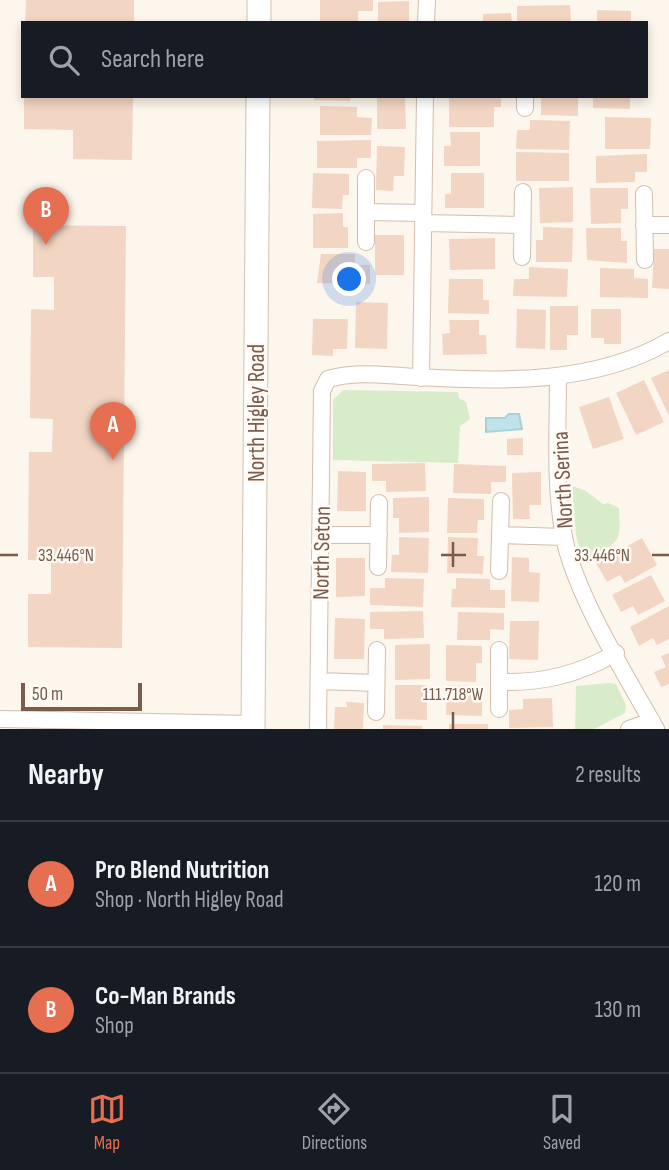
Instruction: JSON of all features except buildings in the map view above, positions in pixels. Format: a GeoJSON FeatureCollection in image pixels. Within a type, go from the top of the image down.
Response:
{"type":"FeatureCollection","features":[{"type":"Feature","properties":{"kind":"main road"},"geometry":{"type":"LineString","coordinates":[[259,0],[259,21]]}},
{"type":"Feature","properties":{"kind":"main road","name":"North Higley Road"},"geometry":{"type":"LineString","coordinates":[[253,727],[258,98]]}},
{"type":"Feature","properties":{"kind":"street"},"geometry":{"type":"LineString","coordinates":[[426,21],[427,0]]}},
{"type":"Feature","properties":{"kind":"street"},"geometry":{"type":"LineString","coordinates":[[425,98],[421,378],[558,377],[644,356],[669,341]]}},
{"type":"Feature","properties":{"kind":"street"},"geometry":{"type":"LineString","coordinates":[[366,178],[366,242]]}},
{"type":"Feature","properties":{"kind":"street"},"geometry":{"type":"LineString","coordinates":[[522,257],[523,192]]}},
{"type":"Feature","properties":{"kind":"street"},"geometry":{"type":"LineString","coordinates":[[644,194],[645,260]]}},
{"type":"Feature","properties":{"kind":"street"},"geometry":{"type":"LineString","coordinates":[[366,212],[522,225]]}},
{"type":"Feature","properties":{"kind":"street"},"geometry":{"type":"LineString","coordinates":[[644,225],[669,225]]}},
{"type":"Feature","properties":{"kind":"street","name":"North Seton"},"geometry":{"type":"LineString","coordinates":[[318,729],[322,391],[328,379],[352,372],[421,378]]}},
{"type":"Feature","properties":{"kind":"street","name":"North Serina"},"geometry":{"type":"LineString","coordinates":[[558,377],[558,484],[564,537],[573,568],[654,725]]}},
{"type":"Feature","properties":{"kind":"street"},"geometry":{"type":"LineString","coordinates":[[499,571],[500,501]]}},
{"type":"Feature","properties":{"kind":"street"},"geometry":{"type":"LineString","coordinates":[[378,567],[379,503]]}},
{"type":"Feature","properties":{"kind":"street"},"geometry":{"type":"LineString","coordinates":[[322,535],[379,535]]}},
{"type":"Feature","properties":{"kind":"street"},"geometry":{"type":"LineString","coordinates":[[500,535],[564,537]]}},
{"type":"Feature","properties":{"kind":"street"},"geometry":{"type":"LineString","coordinates":[[376,712],[377,650]]}},
{"type":"Feature","properties":{"kind":"street"},"geometry":{"type":"LineString","coordinates":[[499,650],[499,709]]}},
{"type":"Feature","properties":{"kind":"street"},"geometry":{"type":"LineString","coordinates":[[499,682],[557,679],[586,670],[616,653]]}},
{"type":"Feature","properties":{"kind":"street"},"geometry":{"type":"LineString","coordinates":[[319,681],[376,683]]}},
{"type":"Feature","properties":{"kind":"street"},"geometry":{"type":"LineString","coordinates":[[0,719],[253,727]]}},
{"type":"Feature","properties":{"kind":"street"},"geometry":{"type":"LineString","coordinates":[[629,729],[654,725]]}},
{"type":"Feature","properties":{"kind":"green space"},"geometry":{"type":"Polygon","coordinates":[[[343,390],[458,392],[459,398],[466,402],[470,419],[460,426],[458,463],[333,460],[333,400],[343,390]]]}},
{"type":"Feature","properties":{"kind":"green space"},"geometry":{"type":"Polygon","coordinates":[[[572,486],[584,490],[603,504],[608,503],[619,508],[618,538],[609,546],[582,559],[576,535],[572,486]]]}},
{"type":"Feature","properties":{"kind":"green space"},"geometry":{"type":"Polygon","coordinates":[[[616,684],[626,705],[625,713],[594,729],[575,729],[576,686],[616,684]]]}},
{"type":"Feature","properties":{"kind":"water"},"geometry":{"type":"Polygon","coordinates":[[[509,414],[519,414],[522,429],[486,432],[486,418],[505,418],[509,414]]]}},
{"type":"Feature","properties":{"kind":"place","name":"Co-Man Brands"},"geometry":{"type":"Point","coordinates":[46,245]}},
{"type":"Feature","properties":{"kind":"place","name":"Pro Blend Nutrition"},"geometry":{"type":"Point","coordinates":[113,460]}}]}
